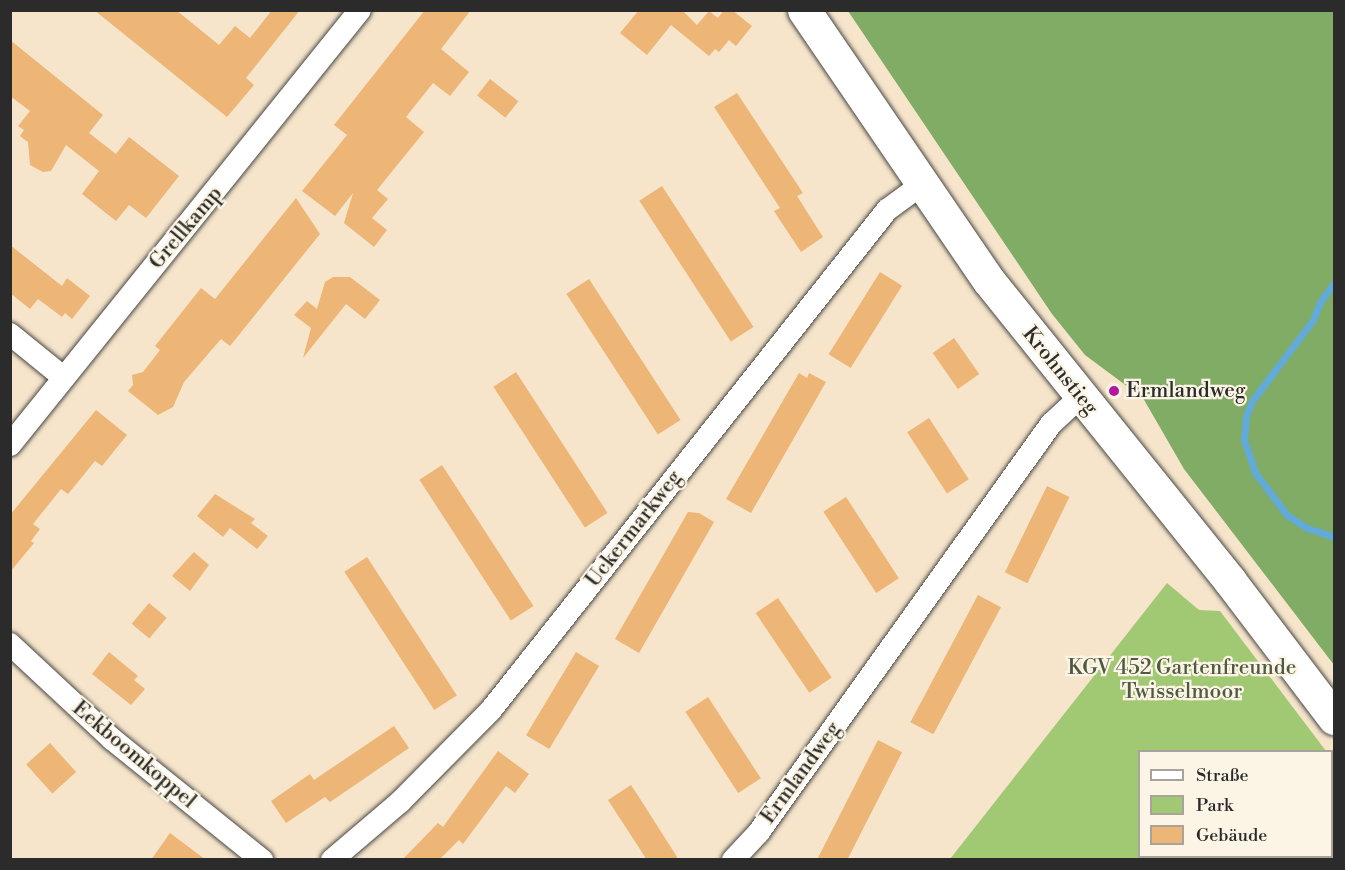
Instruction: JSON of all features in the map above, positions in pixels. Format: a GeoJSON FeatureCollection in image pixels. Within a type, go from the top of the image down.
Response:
{"type":"FeatureCollection","features":[{"type":"Feature","properties":{"kind":"main road","name":"Krohnstieg"},"geometry":{"type":"LineString","coordinates":[[804,10],[921,185],[1034,340],[1230,580],[1335,717]]}},
{"type":"Feature","properties":{"kind":"street","name":"Grellkamp"},"geometry":{"type":"LineString","coordinates":[[10,445],[360,10]]}},
{"type":"Feature","properties":{"kind":"street","name":"Uckermarkweg"},"geometry":{"type":"LineString","coordinates":[[332,860],[400,802],[491,710],[887,210],[921,185]]}},
{"type":"Feature","properties":{"kind":"street"},"geometry":{"type":"LineString","coordinates":[[10,334],[63,377]]}},
{"type":"Feature","properties":{"kind":"street","name":"Ermlandweg"},"geometry":{"type":"LineString","coordinates":[[733,860],[759,832],[1051,424],[1080,397]]}},
{"type":"Feature","properties":{"kind":"street","name":"Eekboomkoppel"},"geometry":{"type":"LineString","coordinates":[[10,644],[112,739],[262,860]]}},
{"type":"Feature","properties":{"kind":"green space"},"geometry":{"type":"Polygon","coordinates":[[[848,11],[1334,11],[1334,665],[1184,469],[1143,398],[1085,355],[1052,314],[848,11]]]}},
{"type":"Feature","properties":{"kind":"green space","name":"KGV 452 Gartenfreunde Twisselmoor"},"geometry":{"type":"Polygon","coordinates":[[[1167,583],[1199,610],[1220,611],[1325,750],[1138,750],[1138,858],[1333,858],[1333,808],[1334,859],[950,859],[1167,583]]]}},
{"type":"Feature","properties":{"kind":"building"},"geometry":{"type":"Polygon","coordinates":[[[94,10],[176,10],[219,45],[235,26],[250,38],[272,10],[300,10],[246,78],[254,85],[227,117],[94,10]]]}},
{"type":"Feature","properties":{"kind":"building"},"geometry":{"type":"Polygon","coordinates":[[[425,10],[471,10],[441,49],[469,72],[450,96],[433,83],[406,117],[424,132],[377,190],[388,199],[372,218],[387,230],[374,247],[344,223],[353,193],[335,216],[302,191],[347,135],[334,125],[425,10]]]}},
{"type":"Feature","properties":{"kind":"building"},"geometry":{"type":"Polygon","coordinates":[[[639,10],[682,10],[697,25],[709,11],[718,18],[724,10],[732,10],[752,26],[736,46],[729,40],[719,52],[715,49],[709,56],[671,25],[647,55],[620,33],[639,10]]]}},
{"type":"Feature","properties":{"kind":"building"},"geometry":{"type":"Polygon","coordinates":[[[10,40],[103,115],[89,133],[116,154],[129,137],[179,176],[146,218],[129,205],[116,221],[82,194],[99,171],[66,145],[51,171],[43,172],[30,165],[28,142],[20,136],[24,130],[18,126],[30,111],[10,96],[10,40]]]}},
{"type":"Feature","properties":{"kind":"building"},"geometry":{"type":"Polygon","coordinates":[[[490,79],[518,101],[505,118],[477,96],[490,79]]]}},
{"type":"Feature","properties":{"kind":"building"},"geometry":{"type":"Polygon","coordinates":[[[737,93],[803,193],[797,196],[823,237],[801,252],[774,211],[780,208],[714,107],[737,93]]]}},
{"type":"Feature","properties":{"kind":"building"},"geometry":{"type":"Polygon","coordinates":[[[662,186],[753,327],[731,342],[639,201],[662,186]]]}},
{"type":"Feature","properties":{"kind":"building"},"geometry":{"type":"Polygon","coordinates":[[[296,198],[320,234],[230,346],[221,339],[184,382],[173,407],[158,415],[128,391],[133,385],[132,375],[143,372],[160,350],[155,346],[201,288],[215,299],[296,198]]]}},
{"type":"Feature","properties":{"kind":"building"},"geometry":{"type":"Polygon","coordinates":[[[10,245],[62,286],[67,278],[90,296],[72,319],[65,313],[62,317],[38,299],[30,309],[10,293],[10,245]]]}},
{"type":"Feature","properties":{"kind":"building"},"geometry":{"type":"Polygon","coordinates":[[[880,272],[902,286],[851,368],[829,354],[880,272]]]}},
{"type":"Feature","properties":{"kind":"building"},"geometry":{"type":"Polygon","coordinates":[[[333,277],[350,277],[380,300],[365,319],[346,304],[303,358],[311,328],[294,315],[307,301],[317,309],[325,282],[333,277]]]}},
{"type":"Feature","properties":{"kind":"building"},"geometry":{"type":"Polygon","coordinates":[[[589,279],[680,420],[658,435],[566,294],[589,279]]]}},
{"type":"Feature","properties":{"kind":"building"},"geometry":{"type":"Polygon","coordinates":[[[954,338],[979,374],[958,389],[933,353],[954,338]]]}},
{"type":"Feature","properties":{"kind":"building"},"geometry":{"type":"Polygon","coordinates":[[[516,372],[607,513],[585,528],[493,387],[516,372]]]}},
{"type":"Feature","properties":{"kind":"building"},"geometry":{"type":"Polygon","coordinates":[[[799,373],[807,378],[809,373],[826,382],[751,513],[726,499],[799,373]]]}},
{"type":"Feature","properties":{"kind":"building"},"geometry":{"type":"Polygon","coordinates":[[[96,410],[127,435],[102,466],[95,461],[68,494],[61,489],[33,524],[40,529],[31,541],[34,543],[10,572],[10,515],[96,410]]]}},
{"type":"Feature","properties":{"kind":"building"},"geometry":{"type":"Polygon","coordinates":[[[929,418],[969,479],[947,493],[907,432],[929,418]]]}},
{"type":"Feature","properties":{"kind":"building"},"geometry":{"type":"Polygon","coordinates":[[[442,465],[533,606],[511,621],[419,480],[442,465]]]}},
{"type":"Feature","properties":{"kind":"building"},"geometry":{"type":"Polygon","coordinates":[[[1047,486],[1069,497],[1027,583],[1005,572],[1047,486]]]}},
{"type":"Feature","properties":{"kind":"building"},"geometry":{"type":"Polygon","coordinates":[[[215,494],[255,519],[251,523],[268,536],[257,549],[230,528],[223,537],[197,516],[215,494]]]}},
{"type":"Feature","properties":{"kind":"building"},"geometry":{"type":"Polygon","coordinates":[[[846,497],[899,578],[876,593],[823,512],[846,497]]]}},
{"type":"Feature","properties":{"kind":"building"},"geometry":{"type":"Polygon","coordinates":[[[688,512],[699,513],[714,522],[639,653],[615,639],[688,512]]]}},
{"type":"Feature","properties":{"kind":"building"},"geometry":{"type":"Polygon","coordinates":[[[194,552],[209,565],[190,591],[172,576],[194,552]]]}},
{"type":"Feature","properties":{"kind":"building"},"geometry":{"type":"Polygon","coordinates":[[[367,557],[457,695],[434,710],[344,572],[367,557]]]}},
{"type":"Feature","properties":{"kind":"building"},"geometry":{"type":"Polygon","coordinates":[[[978,595],[1001,607],[933,734],[910,722],[978,595]]]}},
{"type":"Feature","properties":{"kind":"building"},"geometry":{"type":"Polygon","coordinates":[[[778,598],[832,678],[809,693],[756,613],[778,598]]]}},
{"type":"Feature","properties":{"kind":"building"},"geometry":{"type":"Polygon","coordinates":[[[149,603],[167,618],[149,638],[132,624],[149,603]]]}},
{"type":"Feature","properties":{"kind":"building"},"geometry":{"type":"Polygon","coordinates":[[[109,652],[138,676],[134,680],[145,689],[131,705],[92,674],[109,652]]]}},
{"type":"Feature","properties":{"kind":"building"},"geometry":{"type":"Polygon","coordinates":[[[576,652],[599,666],[549,749],[526,735],[576,652]]]}},
{"type":"Feature","properties":{"kind":"building"},"geometry":{"type":"Polygon","coordinates":[[[708,697],[761,778],[738,793],[685,712],[708,697]]]}},
{"type":"Feature","properties":{"kind":"building"},"geometry":{"type":"Polygon","coordinates":[[[394,726],[409,748],[330,802],[325,797],[286,823],[271,801],[310,774],[314,780],[394,726]]]}},
{"type":"Feature","properties":{"kind":"building"},"geometry":{"type":"Polygon","coordinates":[[[878,740],[902,752],[847,860],[817,859],[878,740]]]}},
{"type":"Feature","properties":{"kind":"building"},"geometry":{"type":"Polygon","coordinates":[[[50,743],[76,772],[52,793],[26,764],[50,743]]]}},
{"type":"Feature","properties":{"kind":"building"},"geometry":{"type":"Polygon","coordinates":[[[498,751],[529,774],[515,793],[506,786],[463,844],[459,840],[439,860],[402,860],[438,823],[443,827],[498,751]]]}},
{"type":"Feature","properties":{"kind":"building"},"geometry":{"type":"Polygon","coordinates":[[[631,785],[679,860],[647,860],[608,800],[631,785]]]}},
{"type":"Feature","properties":{"kind":"building"},"geometry":{"type":"Polygon","coordinates":[[[170,833],[206,860],[151,860],[170,833]]]}},
{"type":"Feature","properties":{"kind":"waterway"},"geometry":{"type":"LineString","coordinates":[[1334,283],[1320,302],[1313,320],[1252,401],[1246,416],[1244,440],[1256,474],[1287,515],[1307,528],[1334,537]]}},
{"type":"Feature","properties":{"kind":"place","name":"Ermlandweg"},"geometry":{"type":"Point","coordinates":[1114,391]}}]}
